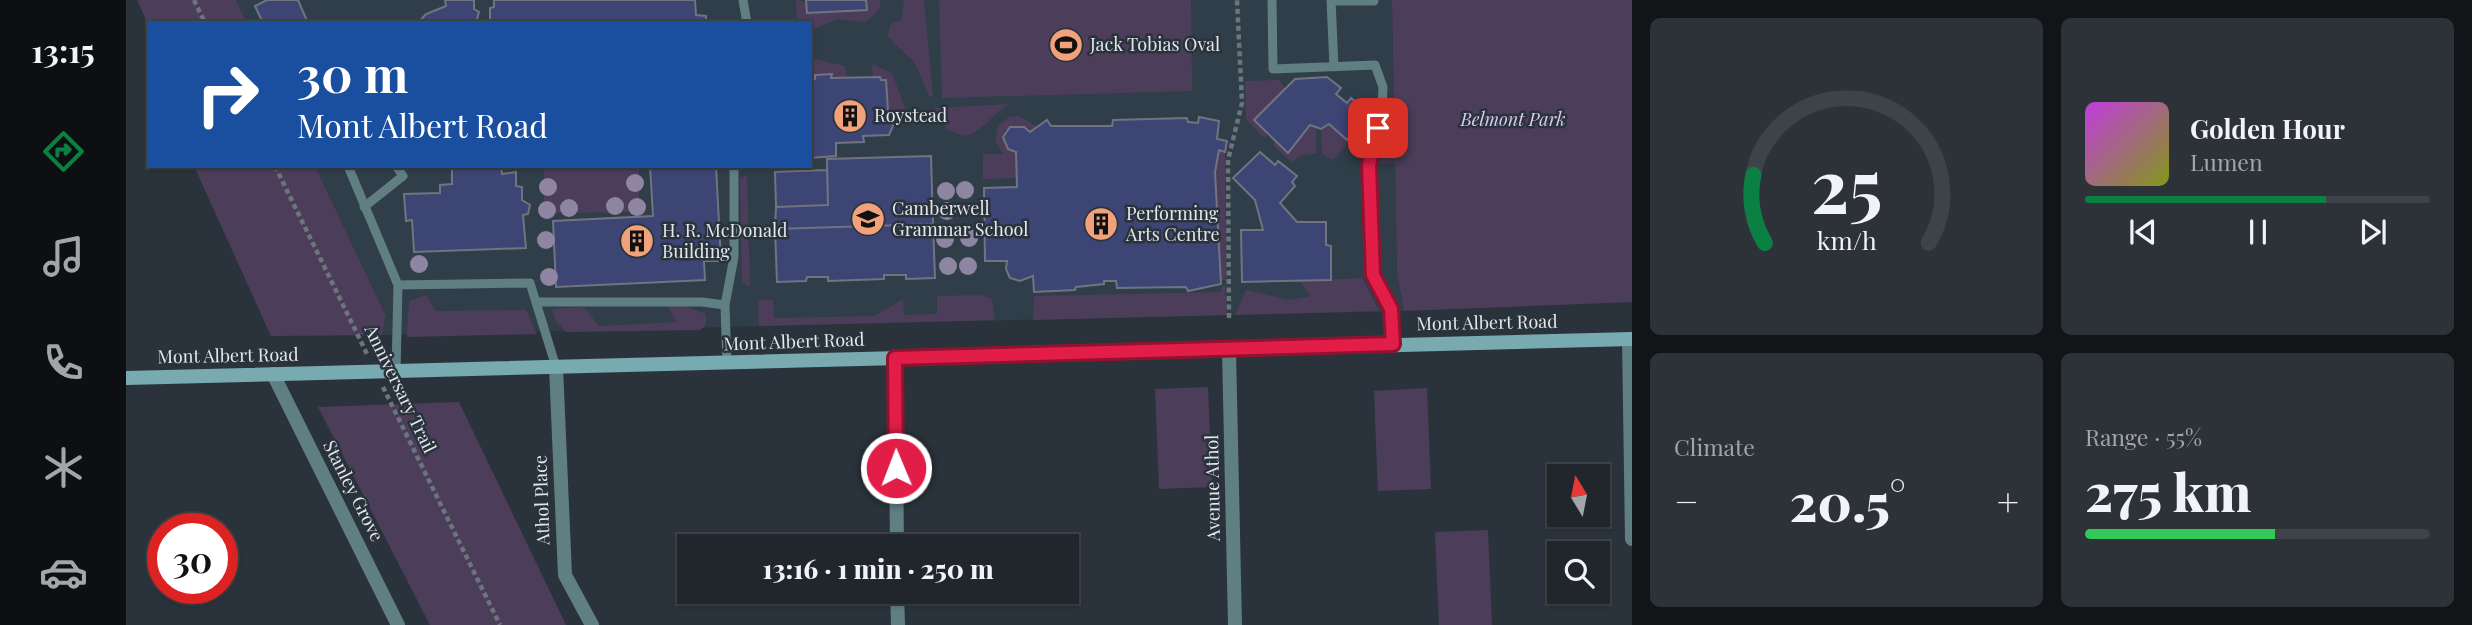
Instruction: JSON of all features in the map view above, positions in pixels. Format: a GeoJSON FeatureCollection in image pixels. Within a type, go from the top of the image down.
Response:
{"type":"FeatureCollection","features":[{"type":"Feature","properties":{"kind":"main road","name":"Mont Albert Road"},"geometry":{"type":"LineString","coordinates":[[126,378],[1630,339]]}},
{"type":"Feature","properties":{"kind":"street"},"geometry":{"type":"LineString","coordinates":[[1630,339],[1632,539]]}},
{"type":"Feature","properties":{"kind":"street","name":"Avenue Athol"},"geometry":{"type":"LineString","coordinates":[[1229,349],[1235,625]]}},
{"type":"Feature","properties":{"kind":"street"},"geometry":{"type":"LineString","coordinates":[[895,358],[897,534]]}},
{"type":"Feature","properties":{"kind":"street","name":"Athol Place"},"geometry":{"type":"LineString","coordinates":[[556,367],[565,575],[592,625]]}},
{"type":"Feature","properties":{"kind":"street","name":"Stanley Grove"},"geometry":{"type":"LineString","coordinates":[[273,374],[398,625]]}},
{"type":"Feature","properties":{"kind":"street"},"geometry":{"type":"LineString","coordinates":[[897,604],[898,625]]}},
{"type":"Feature","properties":{"kind":"lane"},"geometry":{"type":"LineString","coordinates":[[743,0],[747,21]]}},
{"type":"Feature","properties":{"kind":"lane"},"geometry":{"type":"LineString","coordinates":[[1272,0],[1273,69],[1375,65],[1383,87],[1382,110],[1369,165],[1373,275],[1391,309],[1393,344]]}},
{"type":"Feature","properties":{"kind":"lane"},"geometry":{"type":"LineString","coordinates":[[1334,67],[1331,1],[1374,1]]}},
{"type":"Feature","properties":{"kind":"lane"},"geometry":{"type":"LineString","coordinates":[[349,168],[398,285],[396,371]]}},
{"type":"Feature","properties":{"kind":"lane"},"geometry":{"type":"LineString","coordinates":[[363,205],[403,176],[397,168]]}},
{"type":"Feature","properties":{"kind":"lane"},"geometry":{"type":"LineString","coordinates":[[727,364],[725,304],[734,257],[734,168]]}},
{"type":"Feature","properties":{"kind":"lane"},"geometry":{"type":"LineString","coordinates":[[398,285],[530,283],[556,367]]}},
{"type":"Feature","properties":{"kind":"lane"},"geometry":{"type":"LineString","coordinates":[[536,302],[725,304]]}},
{"type":"Feature","properties":{"kind":"path"},"geometry":{"type":"LineString","coordinates":[[194,0],[204,21]]}},
{"type":"Feature","properties":{"kind":"path"},"geometry":{"type":"LineString","coordinates":[[1229,318],[1228,160],[1242,103],[1237,0]]}},
{"type":"Feature","properties":{"kind":"path","name":"Anniversary Trail"},"geometry":{"type":"LineString","coordinates":[[276,168],[372,365]]}},
{"type":"Feature","properties":{"kind":"path","name":"Anniversary Trail"},"geometry":{"type":"LineString","coordinates":[[379,377],[500,625]]}},
{"type":"Feature","properties":{"kind":"shaded area","name":"Camberwell Grammar School"},"geometry":{"type":"Polygon","coordinates":[[[236,0],[1392,0],[1397,273],[1404,311],[382,335],[386,316],[316,168],[812,168],[812,21],[246,21],[236,0]]]}},
{"type":"Feature","properties":{"kind":"green space"},"geometry":{"type":"Polygon","coordinates":[[[137,0],[236,0],[246,21],[147,21],[137,0]]]}},
{"type":"Feature","properties":{"kind":"green space"},"geometry":{"type":"Polygon","coordinates":[[[796,0],[837,10],[866,10],[866,0],[881,0],[879,10],[866,22],[837,19],[812,30],[812,21],[797,21],[796,0]]]}},
{"type":"Feature","properties":{"kind":"green space"},"geometry":{"type":"Polygon","coordinates":[[[904,0],[924,0],[933,96],[929,96],[915,63],[887,36],[891,24],[901,20],[904,0]]]}},
{"type":"Feature","properties":{"kind":"green space","name":"Jack Tobias Oval"},"geometry":{"type":"Polygon","coordinates":[[[939,0],[1191,0],[1192,91],[942,98],[939,0]]]}},
{"type":"Feature","properties":{"kind":"green space","name":"Belmont Park"},"geometry":{"type":"Polygon","coordinates":[[[1392,0],[1632,0],[1632,302],[1404,311],[1397,273],[1395,164],[1376,163],[1394,103],[1392,0]]]}},
{"type":"Feature","properties":{"kind":"green space"},"geometry":{"type":"Polygon","coordinates":[[[812,58],[845,66],[847,78],[815,75],[812,79],[812,58]]]}},
{"type":"Feature","properties":{"kind":"green space"},"geometry":{"type":"Polygon","coordinates":[[[872,64],[892,73],[906,111],[888,111],[886,80],[873,77],[872,64]]]}},
{"type":"Feature","properties":{"kind":"green space"},"geometry":{"type":"Polygon","coordinates":[[[1279,80],[1285,89],[1254,120],[1268,134],[1264,138],[1246,120],[1245,81],[1279,80]]]}},
{"type":"Feature","properties":{"kind":"green space"},"geometry":{"type":"Polygon","coordinates":[[[1011,104],[978,130],[965,136],[947,130],[934,108],[1011,104]]]}},
{"type":"Feature","properties":{"kind":"green space"},"geometry":{"type":"Polygon","coordinates":[[[1019,116],[1037,127],[1030,132],[1017,125],[1004,131],[1005,144],[1016,152],[1017,178],[983,179],[983,154],[1003,154],[995,141],[998,126],[1009,117],[1019,116]]]}},
{"type":"Feature","properties":{"kind":"green space"},"geometry":{"type":"Polygon","coordinates":[[[1329,124],[1347,140],[1358,126],[1359,130],[1333,160],[1322,154],[1321,129],[1329,124]]]}},
{"type":"Feature","properties":{"kind":"green space"},"geometry":{"type":"Polygon","coordinates":[[[1310,125],[1316,129],[1316,153],[1299,156],[1292,163],[1273,145],[1275,141],[1288,153],[1310,125]]]}},
{"type":"Feature","properties":{"kind":"green space"},"geometry":{"type":"Polygon","coordinates":[[[1219,150],[1225,152],[1226,280],[1221,280],[1215,172],[1219,150]]]}},
{"type":"Feature","properties":{"kind":"green space"},"geometry":{"type":"Polygon","coordinates":[[[195,168],[316,168],[386,316],[382,335],[271,336],[195,168]]]}},
{"type":"Feature","properties":{"kind":"green space"},"geometry":{"type":"Polygon","coordinates":[[[544,168],[639,168],[639,212],[544,213],[544,168]]]}},
{"type":"Feature","properties":{"kind":"green space"},"geometry":{"type":"Polygon","coordinates":[[[747,175],[750,287],[742,282],[740,178],[747,175]]]}},
{"type":"Feature","properties":{"kind":"green space"},"geometry":{"type":"Polygon","coordinates":[[[1362,278],[1379,311],[1235,315],[1246,290],[1289,300],[1310,296],[1300,281],[1362,278]]]}},
{"type":"Feature","properties":{"kind":"green space"},"geometry":{"type":"Polygon","coordinates":[[[1225,285],[1227,315],[1033,320],[1034,296],[1221,292],[1222,286],[1225,285]]]}},
{"type":"Feature","properties":{"kind":"green space"},"geometry":{"type":"Polygon","coordinates":[[[426,295],[436,311],[526,310],[537,334],[407,337],[409,301],[426,295]]]}},
{"type":"Feature","properties":{"kind":"green space"},"geometry":{"type":"Polygon","coordinates":[[[981,295],[992,299],[995,320],[759,326],[758,300],[773,300],[774,318],[875,316],[903,299],[904,315],[937,314],[937,296],[981,295]]]}},
{"type":"Feature","properties":{"kind":"green space"},"geometry":{"type":"Polygon","coordinates":[[[682,305],[706,314],[706,325],[700,330],[566,332],[556,321],[552,309],[584,307],[599,326],[677,322],[667,307],[682,305]]]}},
{"type":"Feature","properties":{"kind":"green space"},"geometry":{"type":"Polygon","coordinates":[[[1208,387],[1212,487],[1159,489],[1155,389],[1208,387]]]}},
{"type":"Feature","properties":{"kind":"green space"},"geometry":{"type":"Polygon","coordinates":[[[1427,388],[1431,489],[1378,491],[1374,391],[1427,388]]]}},
{"type":"Feature","properties":{"kind":"green space"},"geometry":{"type":"Polygon","coordinates":[[[459,402],[566,625],[430,625],[318,407],[459,402]]]}},
{"type":"Feature","properties":{"kind":"green space"},"geometry":{"type":"Polygon","coordinates":[[[1488,530],[1492,625],[1439,625],[1435,532],[1488,530]]]}},
{"type":"Feature","properties":{"kind":"building"},"geometry":{"type":"Polygon","coordinates":[[[267,0],[298,0],[307,21],[262,21],[255,6],[267,0]]]}},
{"type":"Feature","properties":{"kind":"building"},"geometry":{"type":"Polygon","coordinates":[[[445,0],[474,0],[474,9],[479,12],[477,21],[420,21],[426,14],[446,6],[445,0]]]}},
{"type":"Feature","properties":{"kind":"building"},"geometry":{"type":"Polygon","coordinates":[[[494,0],[695,0],[696,15],[706,16],[706,21],[490,21],[490,8],[494,7],[494,0]]]}},
{"type":"Feature","properties":{"kind":"building"},"geometry":{"type":"Polygon","coordinates":[[[806,0],[866,0],[867,10],[807,13],[806,0]]]}},
{"type":"Feature","properties":{"kind":"building","name":"Roystead"},"geometry":{"type":"Polygon","coordinates":[[[832,74],[831,78],[880,77],[881,80],[886,80],[888,111],[893,126],[889,135],[863,136],[864,142],[836,143],[836,156],[812,158],[812,80],[815,75],[832,74]]]}},
{"type":"Feature","properties":{"kind":"building"},"geometry":{"type":"Polygon","coordinates":[[[1327,77],[1341,88],[1336,94],[1347,103],[1351,98],[1369,113],[1347,140],[1329,124],[1321,129],[1310,125],[1288,153],[1254,120],[1295,79],[1327,77]]]}},
{"type":"Feature","properties":{"kind":"building","name":"Performing Arts Centre"},"geometry":{"type":"Polygon","coordinates":[[[1199,117],[1219,121],[1217,139],[1227,141],[1225,152],[1219,150],[1215,172],[1221,284],[1188,291],[1186,287],[1117,288],[1116,281],[1104,281],[1104,284],[1076,287],[1075,290],[1034,292],[1033,276],[1020,281],[1010,278],[1006,269],[1007,261],[985,261],[984,188],[1017,187],[1016,152],[1008,149],[1003,137],[1010,127],[1024,127],[1030,132],[1047,120],[1051,126],[1112,126],[1113,120],[1187,118],[1188,122],[1198,123],[1199,117]]]}},
{"type":"Feature","properties":{"kind":"building"},"geometry":{"type":"Polygon","coordinates":[[[1260,152],[1275,165],[1278,161],[1297,176],[1292,182],[1295,186],[1280,203],[1297,222],[1326,222],[1326,245],[1331,246],[1331,280],[1242,282],[1241,230],[1263,230],[1255,200],[1233,178],[1260,152]]]}},
{"type":"Feature","properties":{"kind":"building"},"geometry":{"type":"Polygon","coordinates":[[[931,156],[933,224],[775,229],[776,207],[828,205],[827,159],[931,156]]]}},
{"type":"Feature","properties":{"kind":"building"},"geometry":{"type":"Polygon","coordinates":[[[501,168],[502,174],[516,172],[516,186],[522,187],[522,200],[530,205],[528,214],[523,215],[526,248],[414,252],[412,220],[406,221],[404,194],[440,193],[440,185],[452,184],[452,169],[501,168]]]}},
{"type":"Feature","properties":{"kind":"building","name":"H. R. McDonald Building"},"geometry":{"type":"Polygon","coordinates":[[[650,168],[716,168],[721,261],[704,261],[705,280],[556,287],[553,221],[653,216],[650,168]]]}},
{"type":"Feature","properties":{"kind":"building"},"geometry":{"type":"Polygon","coordinates":[[[827,170],[828,205],[776,207],[775,172],[827,170]]]}},
{"type":"Feature","properties":{"kind":"building"},"geometry":{"type":"Polygon","coordinates":[[[933,224],[935,278],[906,279],[906,275],[884,275],[884,279],[828,281],[828,277],[807,277],[806,281],[777,282],[775,229],[933,224]]]}},
{"type":"Feature","properties":{"kind":"place","name":"Jack Tobias Oval"},"geometry":{"type":"Point","coordinates":[1066,45]}},
{"type":"Feature","properties":{"kind":"place","name":"Roystead"},"geometry":{"type":"Point","coordinates":[850,116]}},
{"type":"Feature","properties":{"kind":"place","name":"Camberwell Grammar School"},"geometry":{"type":"Point","coordinates":[868,219]}},
{"type":"Feature","properties":{"kind":"place","name":"Performing Arts Centre"},"geometry":{"type":"Point","coordinates":[1101,224]}},
{"type":"Feature","properties":{"kind":"place","name":"H. R. McDonald Building"},"geometry":{"type":"Point","coordinates":[637,241]}},
{"type":"Feature","properties":{"kind":"route"},"geometry":{"type":"LineString","coordinates":[[896,468],[895,358],[1393,344],[1391,309],[1373,275],[1369,165],[1378,128]]}}]}
